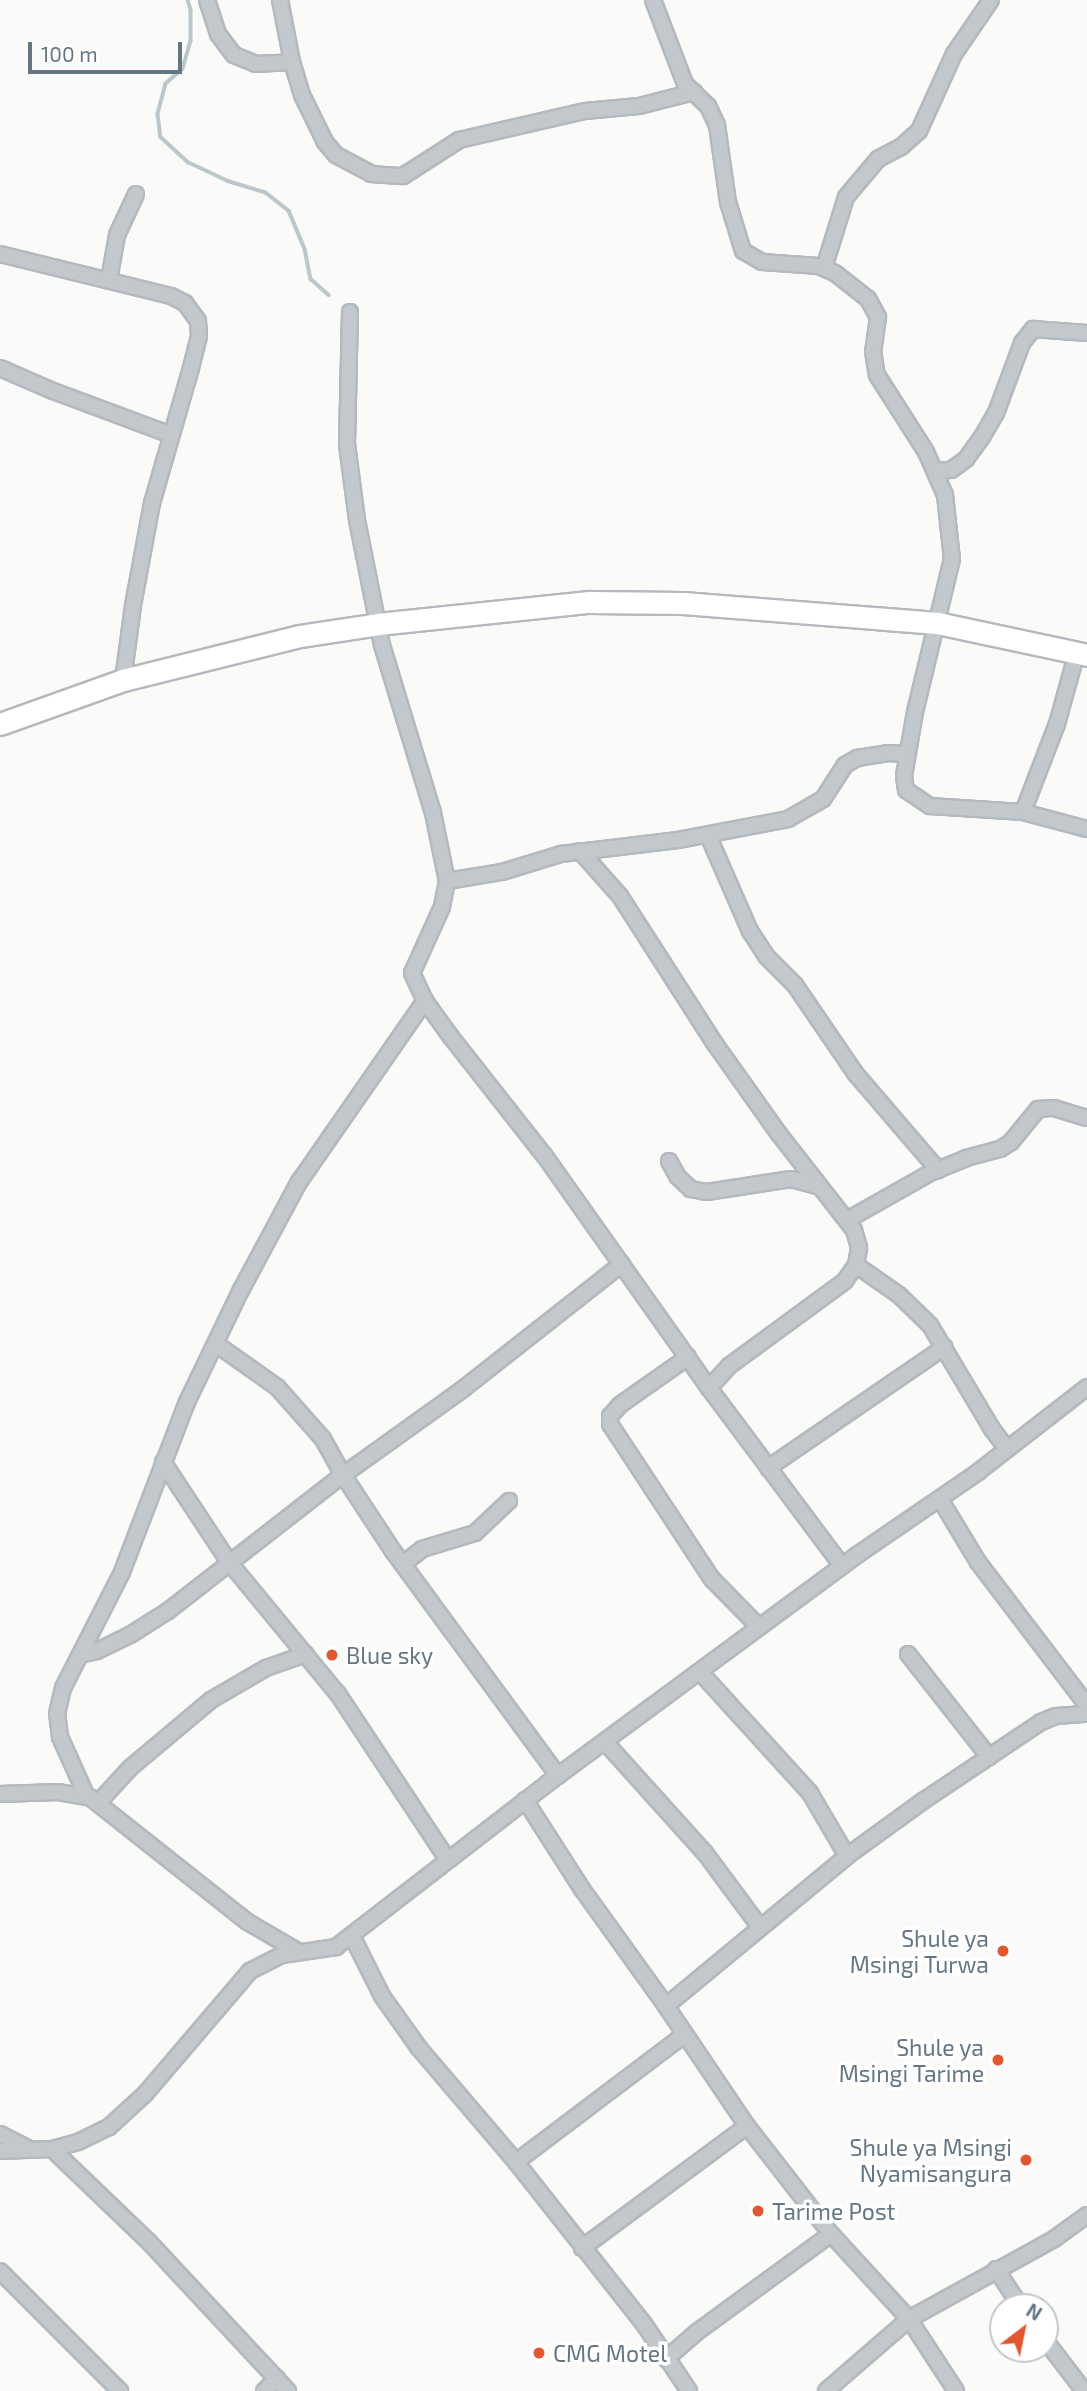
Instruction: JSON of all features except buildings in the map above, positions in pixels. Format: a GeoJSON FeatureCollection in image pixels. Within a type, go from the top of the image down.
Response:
{"type":"FeatureCollection","features":[{"type":"Feature","properties":{"kind":"highway"},"geometry":{"type":"LineString","coordinates":[[0,724],[123,680],[300,636],[378,624],[589,602],[683,603],[937,624],[1082,654]]}},
{"type":"Feature","properties":{"kind":"street"},"geometry":{"type":"LineString","coordinates":[[208,0],[218,34],[234,55],[256,65],[292,62]]}},
{"type":"Feature","properties":{"kind":"street"},"geometry":{"type":"LineString","coordinates":[[280,0],[292,62],[302,95],[331,149],[352,165],[372,174],[403,176],[459,140],[584,111],[639,106],[694,92]]}},
{"type":"Feature","properties":{"kind":"street"},"geometry":{"type":"LineString","coordinates":[[653,0],[685,84],[712,112],[718,125],[727,202],[743,251],[762,262],[824,268],[835,273],[874,306],[878,317],[873,351],[877,376],[936,471],[945,495],[952,559],[907,754],[906,790],[916,799],[951,809],[1023,812],[1087,829]]}},
{"type":"Feature","properties":{"kind":"street"},"geometry":{"type":"LineString","coordinates":[[824,268],[846,197],[878,159],[901,146],[919,131],[954,54],[991,0]]}},
{"type":"Feature","properties":{"kind":"street"},"geometry":{"type":"LineString","coordinates":[[109,280],[117,235],[136,194]]}},
{"type":"Feature","properties":{"kind":"street"},"geometry":{"type":"LineString","coordinates":[[0,254],[171,296],[185,303],[198,321],[199,336],[152,503],[123,680]]}},
{"type":"Feature","properties":{"kind":"street"},"geometry":{"type":"LineString","coordinates":[[350,312],[352,348],[347,389],[349,467],[366,575],[388,669],[433,813],[447,881],[442,907],[412,973],[425,1001],[544,1154],[709,1388],[842,1566]]}},
{"type":"Feature","properties":{"kind":"street"},"geometry":{"type":"LineString","coordinates":[[936,471],[951,470],[966,459],[982,437],[996,413],[1022,343],[1033,329],[1087,333]]}},
{"type":"Feature","properties":{"kind":"street"},"geometry":{"type":"LineString","coordinates":[[0,368],[74,400],[171,435]]}},
{"type":"Feature","properties":{"kind":"street"},"geometry":{"type":"LineString","coordinates":[[1023,812],[1082,654]]}},
{"type":"Feature","properties":{"kind":"street"},"geometry":{"type":"LineString","coordinates":[[447,881],[502,872],[580,851],[708,835],[788,819],[822,799],[845,765],[857,758],[887,753],[907,754]]}},
{"type":"Feature","properties":{"kind":"street"},"geometry":{"type":"LineString","coordinates":[[708,835],[750,931],[766,956],[794,985],[855,1073],[938,1170]]}},
{"type":"Feature","properties":{"kind":"street"},"geometry":{"type":"LineString","coordinates":[[580,851],[620,896],[715,1044],[818,1186],[854,1230],[859,1248],[856,1265],[830,1295],[753,1348],[709,1388]]}},
{"type":"Feature","properties":{"kind":"street"},"geometry":{"type":"LineString","coordinates":[[300,1952],[246,1921],[93,1799],[60,1737],[57,1714],[63,1688],[122,1572],[187,1402],[299,1182],[425,1001]]}},
{"type":"Feature","properties":{"kind":"street"},"geometry":{"type":"LineString","coordinates":[[847,1220],[938,1170],[1011,1142],[1038,1109],[1054,1108],[1087,1118]]}},
{"type":"Feature","properties":{"kind":"street"},"geometry":{"type":"LineString","coordinates":[[669,1161],[678,1177],[691,1189],[707,1192],[791,1179],[818,1186]]}},
{"type":"Feature","properties":{"kind":"street"},"geometry":{"type":"LineString","coordinates":[[80,1655],[97,1651],[130,1635],[168,1611],[343,1475],[463,1389],[622,1264]]}},
{"type":"Feature","properties":{"kind":"street"},"geometry":{"type":"LineString","coordinates":[[856,1265],[900,1295],[930,1325],[1007,1450]]}},
{"type":"Feature","properties":{"kind":"street"},"geometry":{"type":"LineString","coordinates":[[216,1344],[256,1370],[303,1414],[323,1438],[343,1475],[403,1563],[558,1776]]}},
{"type":"Feature","properties":{"kind":"street"},"geometry":{"type":"LineString","coordinates":[[768,1468],[945,1347]]}},
{"type":"Feature","properties":{"kind":"street"},"geometry":{"type":"LineString","coordinates":[[688,1357],[620,1405],[610,1416],[610,1424],[712,1579],[759,1627]]}},
{"type":"Feature","properties":{"kind":"street"},"geometry":{"type":"LineString","coordinates":[[0,2151],[52,2149],[78,2142],[109,2127],[154,2085],[250,1971],[282,1955],[337,1947],[401,1894],[558,1776],[842,1566],[1007,1450],[1087,1387]]}},
{"type":"Feature","properties":{"kind":"street"},"geometry":{"type":"LineString","coordinates":[[163,1462],[229,1562],[338,1694],[448,1860]]}},
{"type":"Feature","properties":{"kind":"street"},"geometry":{"type":"LineString","coordinates":[[940,1499],[978,1562],[1087,1705]]}},
{"type":"Feature","properties":{"kind":"street"},"geometry":{"type":"LineString","coordinates":[[403,1563],[422,1549],[475,1532],[509,1501]]}},
{"type":"Feature","properties":{"kind":"street"},"geometry":{"type":"LineString","coordinates":[[93,1799],[211,1700],[266,1668],[306,1654]]}},
{"type":"Feature","properties":{"kind":"street"},"geometry":{"type":"LineString","coordinates":[[908,1654],[989,1757]]}},
{"type":"Feature","properties":{"kind":"street"},"geometry":{"type":"LineString","coordinates":[[701,1672],[810,1793],[847,1856]]}},
{"type":"Feature","properties":{"kind":"street"},"geometry":{"type":"LineString","coordinates":[[666,2006],[847,1856],[989,1757],[1041,1722],[1056,1716],[1087,1714]]}},
{"type":"Feature","properties":{"kind":"street"},"geometry":{"type":"LineString","coordinates":[[605,1742],[705,1853],[760,1927]]}},
{"type":"Feature","properties":{"kind":"street"},"geometry":{"type":"LineString","coordinates":[[0,1794],[58,1792],[93,1799]]}},
{"type":"Feature","properties":{"kind":"street"},"geometry":{"type":"LineString","coordinates":[[526,1800],[582,1889],[747,2126],[831,2234],[909,2319],[956,2391]]}},
{"type":"Feature","properties":{"kind":"street"},"geometry":{"type":"LineString","coordinates":[[352,1936],[383,1996],[419,2048],[516,2162],[644,2324],[689,2391]]}},
{"type":"Feature","properties":{"kind":"street"},"geometry":{"type":"LineString","coordinates":[[516,2162],[684,2035]]}},
{"type":"Feature","properties":{"kind":"street"},"geometry":{"type":"LineString","coordinates":[[582,2248],[747,2126]]}},
{"type":"Feature","properties":{"kind":"street"},"geometry":{"type":"LineString","coordinates":[[0,2134],[32,2150]]}},
{"type":"Feature","properties":{"kind":"street"},"geometry":{"type":"LineString","coordinates":[[52,2149],[149,2242],[288,2391]]}},
{"type":"Feature","properties":{"kind":"street"},"geometry":{"type":"LineString","coordinates":[[826,2391],[909,2319],[1084,2223]]}},
{"type":"Feature","properties":{"kind":"street"},"geometry":{"type":"LineString","coordinates":[[666,2359],[697,2332],[831,2234]]}},
{"type":"Feature","properties":{"kind":"street"},"geometry":{"type":"LineString","coordinates":[[996,2269],[1012,2293]]}},
{"type":"Feature","properties":{"kind":"street"},"geometry":{"type":"LineString","coordinates":[[0,2271],[120,2391]]}},
{"type":"Feature","properties":{"kind":"street"},"geometry":{"type":"LineString","coordinates":[[1059,2358],[1084,2391]]}},
{"type":"Feature","properties":{"kind":"street"},"geometry":{"type":"LineString","coordinates":[[264,2391],[277,2379]]}},
{"type":"Feature","properties":{"kind":"waterway"},"geometry":{"type":"LineString","coordinates":[[188,0],[191,10],[191,41],[183,69],[166,84],[158,114],[161,137],[188,162],[228,181],[265,192],[289,211],[305,249],[311,279],[329,295]]}},
{"type":"Feature","properties":{"kind":"place","name":"Blue sky"},"geometry":{"type":"Point","coordinates":[332,1655]}},
{"type":"Feature","properties":{"kind":"place","name":"Shule ya Msingi Turwa"},"geometry":{"type":"Point","coordinates":[1003,1951]}},
{"type":"Feature","properties":{"kind":"place","name":"Shule ya Msingi Tarime"},"geometry":{"type":"Point","coordinates":[998,2060]}},
{"type":"Feature","properties":{"kind":"place","name":"Shule ya Msingi Nyamisangura"},"geometry":{"type":"Point","coordinates":[1026,2160]}},
{"type":"Feature","properties":{"kind":"place","name":"Tarime Post"},"geometry":{"type":"Point","coordinates":[758,2211]}},
{"type":"Feature","properties":{"kind":"place","name":"CMG Motel"},"geometry":{"type":"Point","coordinates":[539,2353]}}]}
